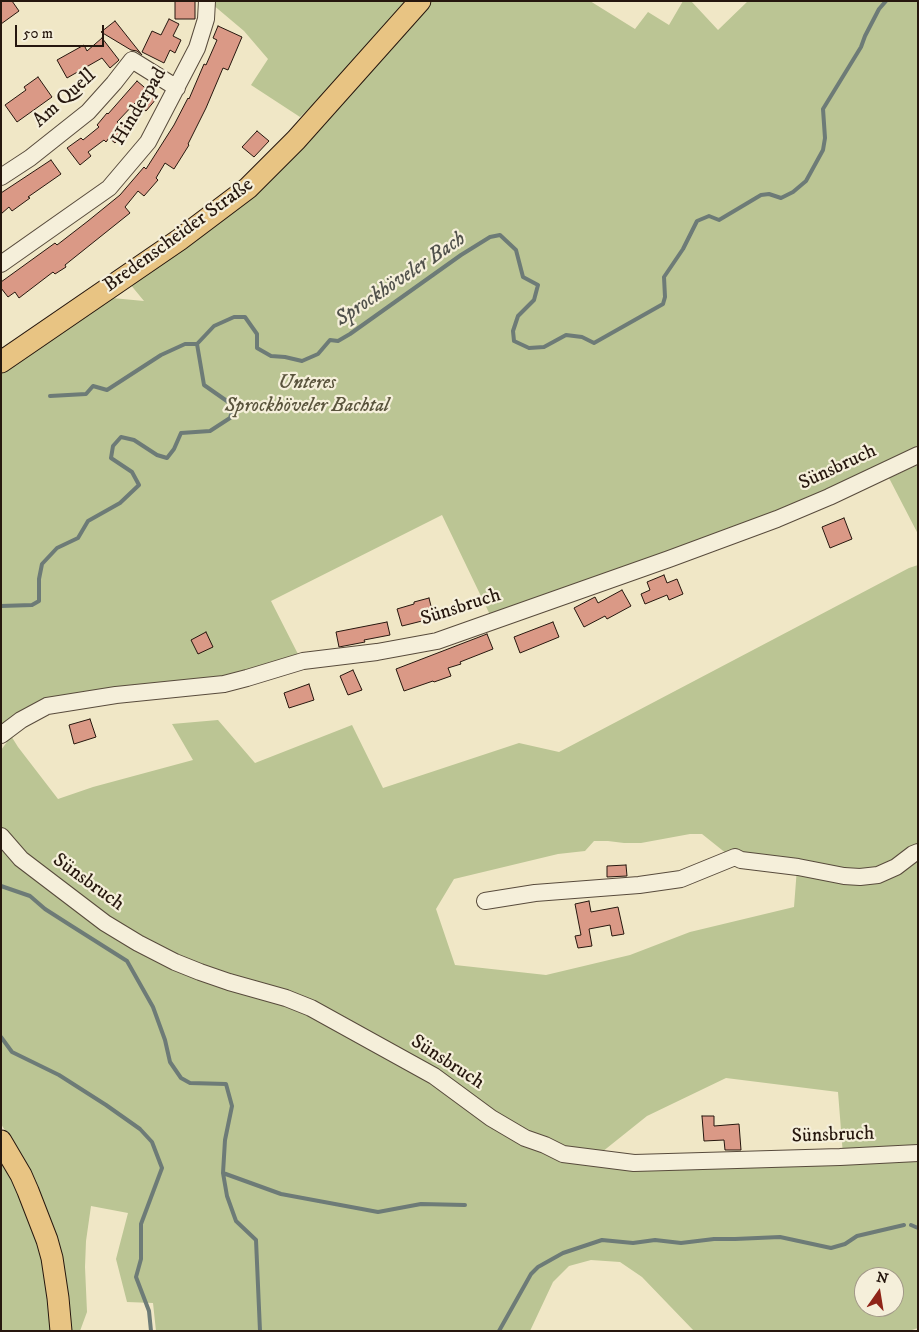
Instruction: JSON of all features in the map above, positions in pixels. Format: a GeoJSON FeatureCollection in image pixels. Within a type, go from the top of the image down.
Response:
{"type":"FeatureCollection","features":[{"type":"Feature","properties":{"kind":"main road","name":"Bredenscheider Straße"},"geometry":{"type":"LineString","coordinates":[[1,362],[199,225],[248,188],[296,140],[420,1]]}},
{"type":"Feature","properties":{"kind":"main road"},"geometry":{"type":"LineString","coordinates":[[1,1142],[25,1183],[47,1240],[52,1258],[61,1331]]}},
{"type":"Feature","properties":{"kind":"street","name":"Hinderpad"},"geometry":{"type":"LineString","coordinates":[[1,264],[109,188],[148,142],[197,48],[206,19],[207,1]]}},
{"type":"Feature","properties":{"kind":"street","name":"Am Quell"},"geometry":{"type":"LineString","coordinates":[[1,177],[30,158],[88,112],[132,60],[177,88]]}},
{"type":"Feature","properties":{"kind":"street","name":"Sünsbruch"},"geometry":{"type":"LineString","coordinates":[[1,735],[47,706],[116,695],[224,684],[302,662],[377,652],[437,641],[777,519],[918,455]]}},
{"type":"Feature","properties":{"kind":"street","name":"Sünsbruch"},"geometry":{"type":"LineString","coordinates":[[1,836],[35,870],[105,923],[138,943],[175,962],[200,972],[286,998],[311,1008],[434,1076],[490,1118],[525,1138],[563,1154],[634,1163],[820,1158],[918,1153]]}},
{"type":"Feature","properties":{"kind":"street"},"geometry":{"type":"LineString","coordinates":[[485,901],[535,893],[639,885],[681,878],[735,857],[741,860],[798,867],[844,876],[878,875],[896,867],[918,852]]}},
{"type":"Feature","properties":{"kind":"green space"},"geometry":{"type":"Polygon","coordinates":[[[212,1],[411,1],[352,68],[300,117],[251,85],[268,59],[244,31],[212,4],[212,1]]]}},
{"type":"Feature","properties":{"kind":"green space","name":"Unteres Sprockhöveler Bachtal"},"geometry":{"type":"Polygon","coordinates":[[[429,1],[590,1],[635,29],[648,12],[669,25],[683,1],[691,1],[718,30],[748,1],[918,1],[918,459],[491,617],[442,515],[271,601],[300,658],[189,684],[116,693],[1,729],[1,369],[112,298],[144,301],[130,284],[161,261],[429,1]]]}},
{"type":"Feature","properties":{"kind":"green space"},"geometry":{"type":"Polygon","coordinates":[[[918,465],[918,534],[889,478],[918,465]]]}},
{"type":"Feature","properties":{"kind":"green space"},"geometry":{"type":"Polygon","coordinates":[[[918,565],[918,1152],[843,1155],[838,1092],[726,1078],[647,1116],[597,1156],[527,1136],[416,1063],[229,979],[107,921],[1,832],[1,750],[7,742],[2,738],[8,731],[58,799],[93,787],[193,760],[172,724],[218,720],[255,763],[352,725],[383,788],[519,743],[559,752],[918,565]],[[690,834],[641,843],[594,841],[585,851],[558,854],[454,879],[436,909],[455,965],[546,975],[630,955],[690,932],[794,907],[797,868],[732,858],[702,834],[690,834]]]}},
{"type":"Feature","properties":{"kind":"green space"},"geometry":{"type":"Polygon","coordinates":[[[1,839],[102,925],[276,997],[563,1156],[918,1154],[918,1328],[909,1331],[694,1331],[642,1277],[620,1262],[591,1260],[569,1266],[553,1282],[530,1331],[156,1331],[153,1303],[127,1302],[116,1259],[128,1213],[91,1206],[86,1241],[85,1267],[87,1312],[80,1331],[65,1331],[6,1132],[1,1124],[1,839]]]}},
{"type":"Feature","properties":{"kind":"green space"},"geometry":{"type":"Polygon","coordinates":[[[1,1153],[40,1241],[55,1331],[1,1331],[1,1153]]]}},
{"type":"Feature","properties":{"kind":"building"},"geometry":{"type":"Polygon","coordinates":[[[1,1],[12,1],[19,11],[1,24],[1,1]]]}},
{"type":"Feature","properties":{"kind":"building"},"geometry":{"type":"Polygon","coordinates":[[[175,1],[195,1],[195,19],[175,19],[175,1]]]}},
{"type":"Feature","properties":{"kind":"building"},"geometry":{"type":"Polygon","coordinates":[[[169,19],[179,24],[173,36],[181,40],[175,53],[170,50],[164,63],[142,52],[152,31],[161,35],[169,19]]]}},
{"type":"Feature","properties":{"kind":"building"},"geometry":{"type":"Polygon","coordinates":[[[115,21],[142,55],[101,32],[115,21]]]}},
{"type":"Feature","properties":{"kind":"building"},"geometry":{"type":"Polygon","coordinates":[[[218,26],[242,37],[228,70],[223,68],[189,145],[174,169],[165,163],[156,178],[158,180],[144,196],[138,191],[125,207],[130,213],[65,265],[66,267],[55,274],[53,272],[19,298],[15,292],[8,297],[1,288],[1,282],[55,243],[57,245],[88,221],[120,195],[144,167],[146,169],[189,99],[217,40],[213,38],[218,26]]]}},
{"type":"Feature","properties":{"kind":"building"},"geometry":{"type":"Polygon","coordinates":[[[102,38],[119,60],[110,68],[102,58],[67,78],[57,60],[84,45],[87,51],[102,38]]]}},
{"type":"Feature","properties":{"kind":"building"},"geometry":{"type":"Polygon","coordinates":[[[38,77],[52,97],[17,122],[5,105],[26,90],[24,87],[38,77]]]}},
{"type":"Feature","properties":{"kind":"building"},"geometry":{"type":"Polygon","coordinates":[[[137,81],[157,98],[146,111],[135,103],[117,122],[126,130],[115,143],[109,138],[106,142],[104,140],[88,152],[91,156],[80,165],[67,148],[81,138],[83,140],[99,127],[97,125],[137,81]]]}},
{"type":"Feature","properties":{"kind":"building"},"geometry":{"type":"Polygon","coordinates":[[[257,131],[269,141],[254,157],[242,147],[257,131]]]}},
{"type":"Feature","properties":{"kind":"building"},"geometry":{"type":"Polygon","coordinates":[[[51,160],[61,174],[28,197],[30,198],[12,211],[9,207],[1,214],[1,193],[51,160]]]}},
{"type":"Feature","properties":{"kind":"building"},"geometry":{"type":"Polygon","coordinates":[[[844,518],[852,539],[830,548],[822,527],[844,518]]]}},
{"type":"Feature","properties":{"kind":"building"},"geometry":{"type":"Polygon","coordinates":[[[664,575],[667,583],[677,579],[683,594],[669,600],[667,595],[645,604],[641,594],[650,590],[647,582],[664,575]]]}},
{"type":"Feature","properties":{"kind":"building"},"geometry":{"type":"Polygon","coordinates":[[[622,590],[631,606],[607,619],[605,616],[584,627],[574,608],[595,597],[598,603],[622,590]]]}},
{"type":"Feature","properties":{"kind":"building"},"geometry":{"type":"Polygon","coordinates":[[[429,598],[434,618],[402,626],[397,609],[429,598]]]}},
{"type":"Feature","properties":{"kind":"building"},"geometry":{"type":"Polygon","coordinates":[[[387,622],[390,635],[339,647],[336,632],[387,622]]]}},
{"type":"Feature","properties":{"kind":"building"},"geometry":{"type":"Polygon","coordinates":[[[553,622],[559,637],[520,653],[514,637],[553,622]]]}},
{"type":"Feature","properties":{"kind":"building"},"geometry":{"type":"Polygon","coordinates":[[[206,632],[213,647],[198,654],[191,640],[206,632]]]}},
{"type":"Feature","properties":{"kind":"building"},"geometry":{"type":"Polygon","coordinates":[[[487,634],[493,649],[448,668],[451,676],[404,691],[396,669],[487,634]]]}},
{"type":"Feature","properties":{"kind":"building"},"geometry":{"type":"Polygon","coordinates":[[[353,670],[362,690],[348,695],[340,676],[353,670]]]}},
{"type":"Feature","properties":{"kind":"building"},"geometry":{"type":"Polygon","coordinates":[[[309,684],[314,700],[289,708],[284,693],[309,684]]]}},
{"type":"Feature","properties":{"kind":"building"},"geometry":{"type":"Polygon","coordinates":[[[90,719],[96,737],[74,744],[69,725],[90,719]]]}},
{"type":"Feature","properties":{"kind":"building"},"geometry":{"type":"Polygon","coordinates":[[[626,865],[627,876],[607,877],[607,866],[626,865]]]}},
{"type":"Feature","properties":{"kind":"building"},"geometry":{"type":"Polygon","coordinates":[[[589,901],[591,912],[618,907],[624,934],[612,936],[610,925],[589,929],[592,946],[578,948],[575,936],[581,935],[575,904],[589,901]]]}},
{"type":"Feature","properties":{"kind":"building"},"geometry":{"type":"Polygon","coordinates":[[[702,1116],[714,1116],[714,1126],[739,1124],[741,1150],[725,1150],[724,1140],[704,1141],[702,1116]]]}},
{"type":"Feature","properties":{"kind":"waterway","name":"Sprockhöveler Bach"},"geometry":{"type":"LineString","coordinates":[[1,606],[32,605],[39,601],[39,579],[42,564],[57,548],[78,538],[88,521],[120,503],[139,485],[132,472],[111,458],[113,446],[121,437],[134,440],[157,455],[167,458],[174,449],[181,433],[210,431],[230,418],[234,406],[204,385],[197,344],[214,326],[234,317],[245,317],[257,334],[257,348],[271,356],[302,361],[318,354],[330,340],[338,341],[350,334],[461,255],[490,237],[500,235],[516,250],[523,277],[538,285],[534,300],[518,316],[513,331],[514,341],[529,348],[544,347],[566,335],[582,337],[594,343],[663,304],[665,297],[664,277],[683,249],[697,221],[709,216],[719,220],[761,195],[769,194],[781,198],[793,192],[806,181],[823,150],[825,138],[823,109],[861,47],[879,9],[886,1]]}},
{"type":"Feature","properties":{"kind":"waterway"},"geometry":{"type":"LineString","coordinates":[[50,396],[86,394],[93,386],[107,390],[161,355],[185,344],[197,344]]}},
{"type":"Feature","properties":{"kind":"waterway","name":"Sprockhöveler Bach"},"geometry":{"type":"LineString","coordinates":[[1,886],[30,896],[45,909],[127,961],[153,1007],[165,1040],[170,1062],[181,1078],[190,1083],[226,1084],[232,1106],[225,1140],[223,1173],[227,1196],[236,1221],[256,1240],[260,1331]]}},
{"type":"Feature","properties":{"kind":"waterway","name":"Sprockhöveler Bach"},"geometry":{"type":"LineString","coordinates":[[1,1037],[12,1052],[59,1075],[106,1105],[140,1129],[152,1142],[162,1168],[141,1224],[141,1259],[136,1277],[149,1311],[151,1331]]}},
{"type":"Feature","properties":{"kind":"waterway"},"geometry":{"type":"LineString","coordinates":[[223,1173],[281,1194],[378,1212],[421,1204],[465,1205]]}},
{"type":"Feature","properties":{"kind":"waterway"},"geometry":{"type":"LineString","coordinates":[[499,1331],[531,1274],[538,1267],[563,1253],[602,1240],[633,1243],[655,1240],[681,1243],[714,1239],[780,1237],[831,1248],[845,1244],[857,1236],[904,1225]]}},
{"type":"Feature","properties":{"kind":"waterway"},"geometry":{"type":"LineString","coordinates":[[911,1225],[918,1228]]}}]}
